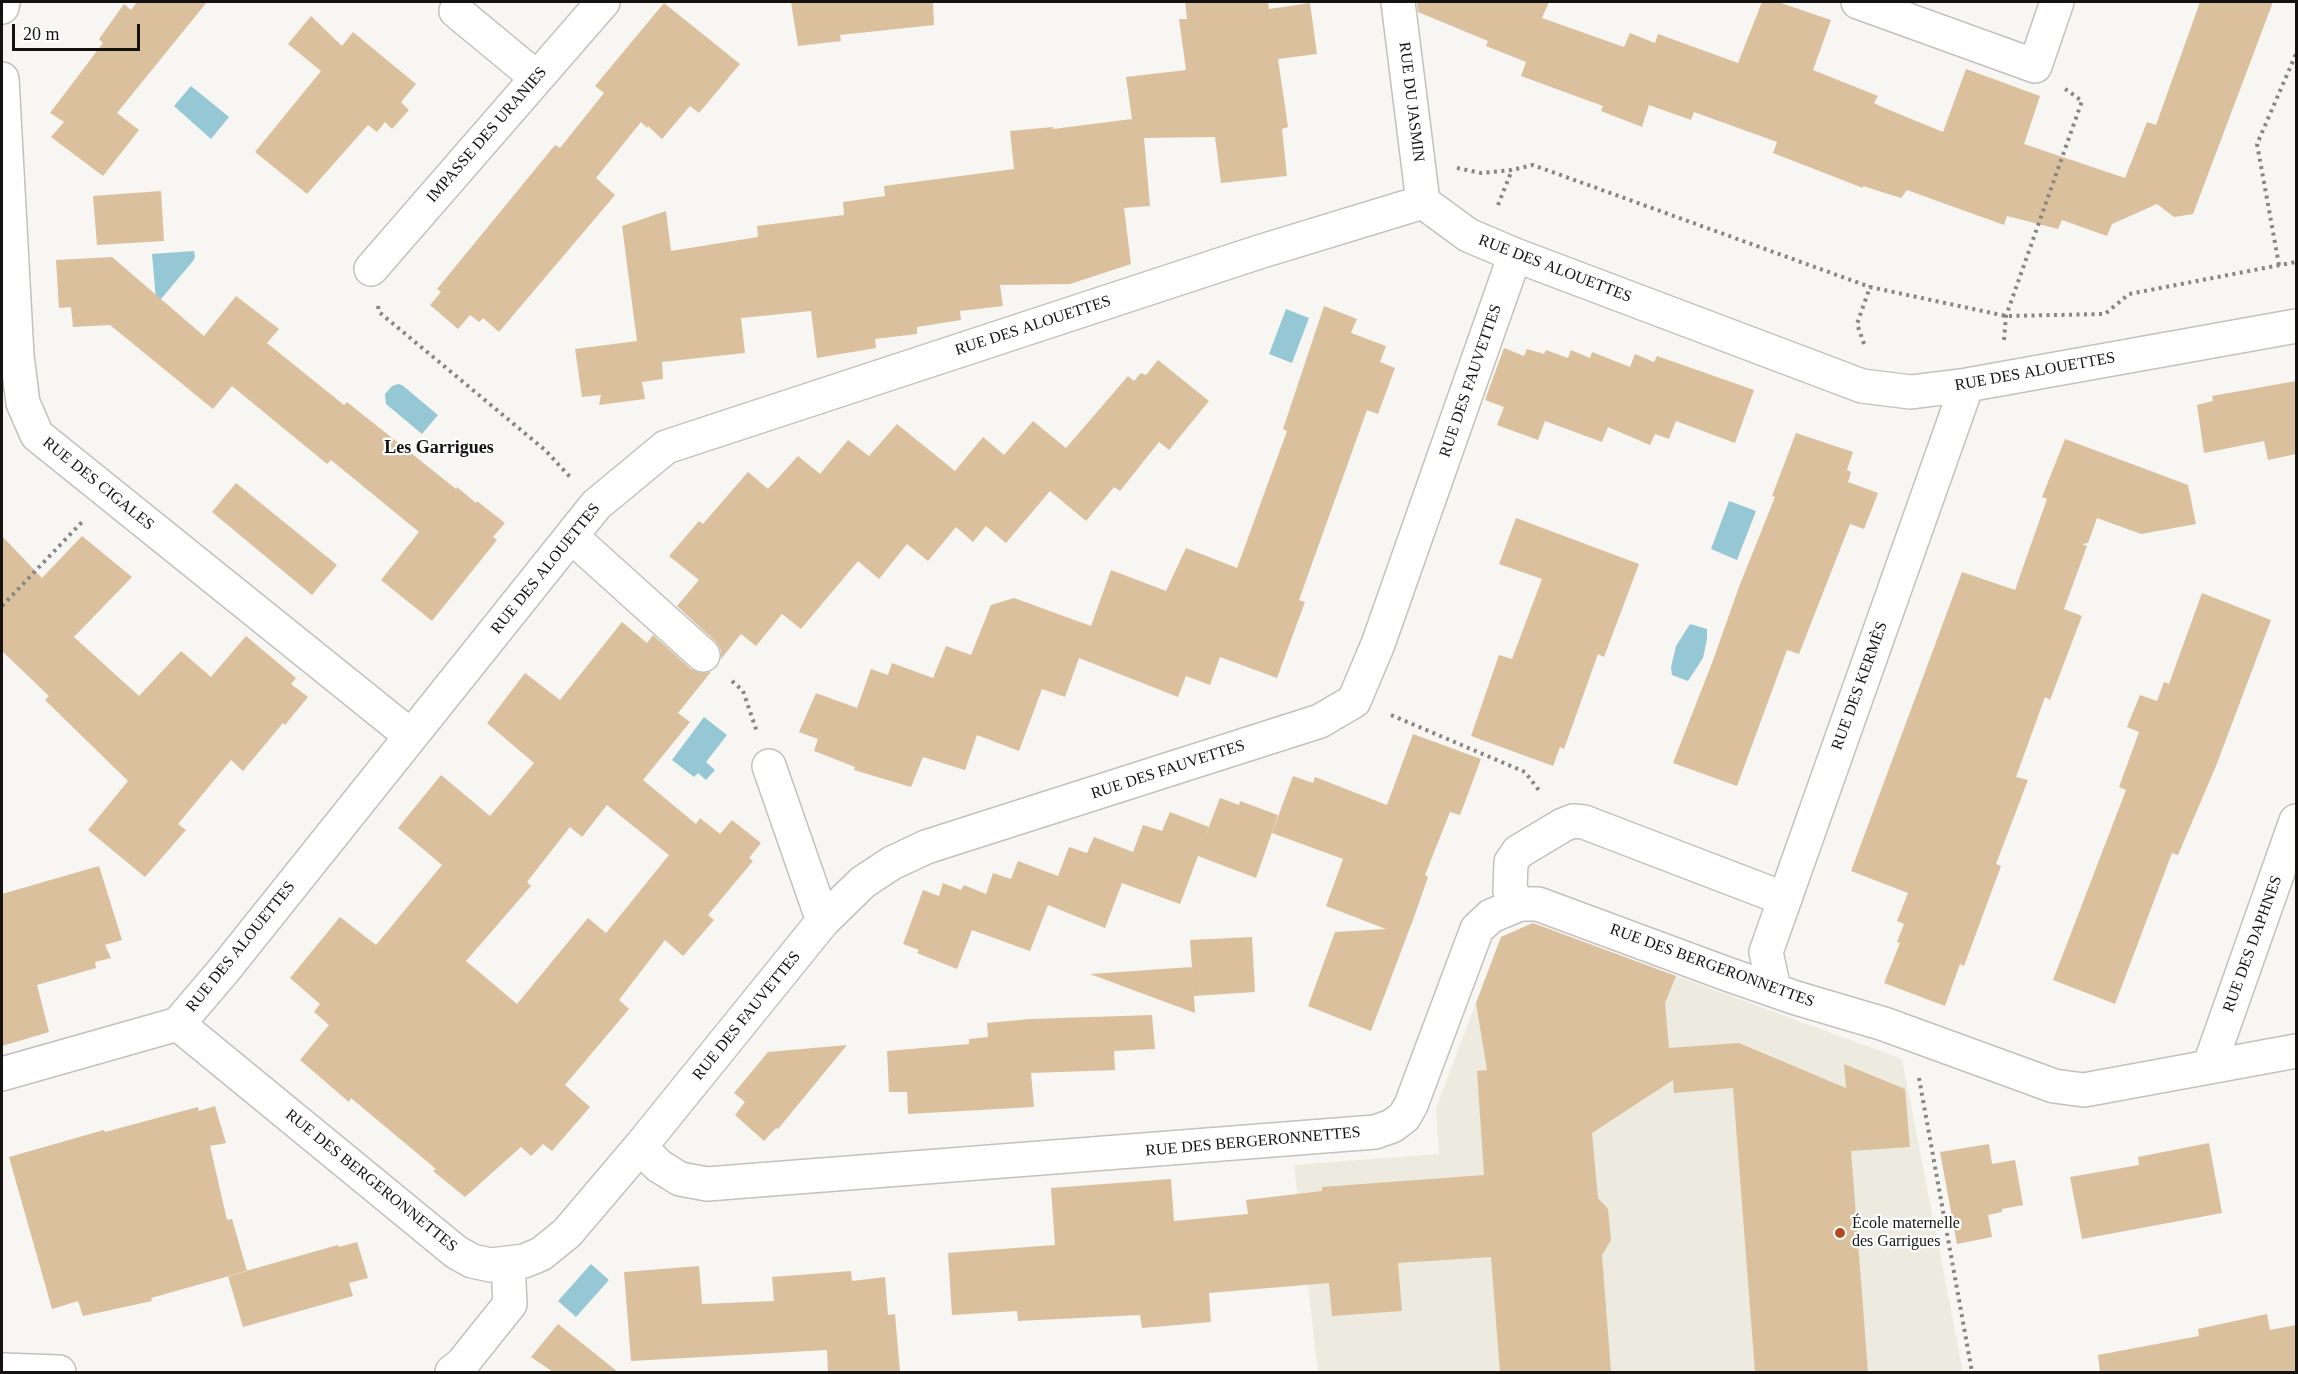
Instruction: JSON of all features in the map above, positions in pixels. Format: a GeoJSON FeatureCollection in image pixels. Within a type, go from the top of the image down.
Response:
{"type":"FeatureCollection","features":[{"type":"Feature","properties":{"kind":"street"},"geometry":{"type":"LineString","coordinates":[[2,7],[3,2]]}},
{"type":"Feature","properties":{"kind":"street","name":"IMPASSE DES URANIES"},"geometry":{"type":"LineString","coordinates":[[371,269],[603,2]]}},
{"type":"Feature","properties":{"kind":"street","name":"RUE DU JASMIN"},"geometry":{"type":"LineString","coordinates":[[1398,2],[1423,202]]}},
{"type":"Feature","properties":{"kind":"street"},"geometry":{"type":"LineString","coordinates":[[1858,2],[2035,66],[2057,2]]}},
{"type":"Feature","properties":{"kind":"street"},"geometry":{"type":"LineString","coordinates":[[451,7],[537,78]]}},
{"type":"Feature","properties":{"kind":"street","name":"RUE DES CIGALES"},"geometry":{"type":"LineString","coordinates":[[2,79],[17,356],[23,403],[37,435],[411,736]]}},
{"type":"Feature","properties":{"kind":"street","name":"RUE DES ALOUETTES"},"geometry":{"type":"LineString","coordinates":[[2,1074],[178,1024],[224,970],[596,505],[666,447],[1259,252],[1423,202],[1468,235],[1515,255],[1862,386],[1911,392],[1967,385],[2296,326]]}},
{"type":"Feature","properties":{"kind":"street","name":"RUE DES FAUVETTES"},"geometry":{"type":"LineString","coordinates":[[640,1147],[823,921],[863,882],[892,863],[926,847],[1320,721],[1354,701],[1378,644],[1515,255]]}},
{"type":"Feature","properties":{"kind":"street","name":"RUE DES KERMÈS"},"geometry":{"type":"LineString","coordinates":[[1774,989],[1766,952],[1967,385]]}},
{"type":"Feature","properties":{"kind":"street"},"geometry":{"type":"LineString","coordinates":[[572,537],[703,655]]}},
{"type":"Feature","properties":{"kind":"street"},"geometry":{"type":"LineString","coordinates":[[769,766],[823,921]]}},
{"type":"Feature","properties":{"kind":"street","name":"RUE DES DAPHNES"},"geometry":{"type":"LineString","coordinates":[[2209,1067],[2296,820]]}},
{"type":"Feature","properties":{"kind":"street"},"geometry":{"type":"LineString","coordinates":[[1520,904],[1510,891],[1511,862],[1518,852],[1573,821],[1584,822],[1785,899]]}},
{"type":"Feature","properties":{"kind":"street","name":"RUE DES BERGERONNETTES"},"geometry":{"type":"LineString","coordinates":[[178,1024],[456,1252],[472,1261],[491,1265],[524,1261],[555,1245],[640,1147],[659,1166],[680,1179],[707,1184],[1376,1132],[1398,1122],[1411,1105],[1477,929],[1491,915],[1520,904],[1538,904],[1774,989],[1884,1024],[1911,1036],[2054,1086],[2084,1090],[2296,1051]]}},
{"type":"Feature","properties":{"kind":"street"},"geometry":{"type":"LineString","coordinates":[[452,1372],[462,1364],[510,1304],[508,1264]]}},
{"type":"Feature","properties":{"kind":"street"},"geometry":{"type":"LineString","coordinates":[[2,1370],[59,1372]]}},
{"type":"Feature","properties":{"kind":"path"},"geometry":{"type":"LineString","coordinates":[[2279,265],[2257,144],[2296,54]]}},
{"type":"Feature","properties":{"kind":"path"},"geometry":{"type":"LineString","coordinates":[[2006,316],[2082,101],[2035,66]]}},
{"type":"Feature","properties":{"kind":"path"},"geometry":{"type":"LineString","coordinates":[[1419,160],[1481,173],[1533,165],[1870,287],[2006,316],[2105,314],[2130,294],[2296,262]]}},
{"type":"Feature","properties":{"kind":"path"},"geometry":{"type":"LineString","coordinates":[[371,269],[379,312],[545,450],[596,505]]}},
{"type":"Feature","properties":{"kind":"path"},"geometry":{"type":"LineString","coordinates":[[1870,287],[1857,324],[1877,387]]}},
{"type":"Feature","properties":{"kind":"path"},"geometry":{"type":"LineString","coordinates":[[2,606],[110,493]]}},
{"type":"Feature","properties":{"kind":"path"},"geometry":{"type":"LineString","coordinates":[[703,655],[743,692],[769,766]]}},
{"type":"Feature","properties":{"kind":"path"},"geometry":{"type":"LineString","coordinates":[[1354,701],[1429,730],[1525,772],[1563,825]]}},
{"type":"Feature","properties":{"kind":"path"},"geometry":{"type":"LineString","coordinates":[[1911,1036],[1972,1372]]}},
{"type":"Feature","properties":{"kind":"shaded area"},"geometry":{"type":"Polygon","coordinates":[[[1532,923],[1902,1059],[1963,1372],[1318,1372],[1294,1165],[1439,1154],[1436,1108],[1501,937],[1532,923]]]}},
{"type":"Feature","properties":{"kind":"water"},"geometry":{"type":"Polygon","coordinates":[[[191,86],[229,117],[211,139],[174,106],[191,86]]]}},
{"type":"Feature","properties":{"kind":"water"},"geometry":{"type":"Polygon","coordinates":[[[194,251],[193,261],[161,299],[156,300],[152,254],[194,251]]]}},
{"type":"Feature","properties":{"kind":"water"},"geometry":{"type":"Polygon","coordinates":[[[1286,309],[1309,318],[1292,363],[1269,354],[1286,309]]]}},
{"type":"Feature","properties":{"kind":"water"},"geometry":{"type":"Polygon","coordinates":[[[398,384],[438,415],[422,434],[386,404],[385,394],[392,386],[398,384]]]}},
{"type":"Feature","properties":{"kind":"water"},"geometry":{"type":"Polygon","coordinates":[[[1729,501],[1756,511],[1737,560],[1711,549],[1729,501]]]}},
{"type":"Feature","properties":{"kind":"water"},"geometry":{"type":"Polygon","coordinates":[[[1690,624],[1707,629],[1707,639],[1703,658],[1688,681],[1672,675],[1671,667],[1676,646],[1690,624]]]}},
{"type":"Feature","properties":{"kind":"water"},"geometry":{"type":"Polygon","coordinates":[[[704,717],[727,735],[706,762],[715,770],[706,780],[698,773],[694,777],[672,760],[704,717]]]}},
{"type":"Feature","properties":{"kind":"water"},"geometry":{"type":"Polygon","coordinates":[[[591,1264],[609,1280],[576,1317],[558,1301],[591,1264]]]}},
{"type":"Feature","properties":{"kind":"building"},"geometry":{"type":"Polygon","coordinates":[[[137,2],[207,2],[117,113],[139,130],[103,176],[51,137],[64,122],[50,113],[103,43],[99,39],[124,4],[131,10],[137,2]]]}},
{"type":"Feature","properties":{"kind":"building"},"geometry":{"type":"Polygon","coordinates":[[[791,2],[933,2],[934,25],[840,35],[841,41],[798,46],[791,2]]]}},
{"type":"Feature","properties":{"kind":"building"},"geometry":{"type":"Polygon","coordinates":[[[1185,2],[1268,2],[1269,9],[1310,3],[1317,54],[1278,59],[1288,127],[1282,129],[1287,176],[1221,183],[1215,137],[1144,138],[1150,206],[1124,208],[1131,264],[1070,284],[1000,285],[1003,306],[960,311],[961,320],[917,327],[917,334],[875,339],[876,348],[817,358],[811,311],[741,318],[745,353],[662,362],[663,379],[642,382],[645,399],[599,405],[601,395],[582,397],[575,349],[637,341],[622,226],[666,211],[671,251],[758,237],[757,226],[844,215],[843,202],[885,196],[884,186],[1014,169],[1010,131],[1053,127],[1053,129],[1132,119],[1126,77],[1186,70],[1179,19],[1187,19],[1185,2]]]}},
{"type":"Feature","properties":{"kind":"building"},"geometry":{"type":"Polygon","coordinates":[[[1417,2],[1549,2],[1542,18],[1624,47],[1630,33],[1655,43],[1658,34],[1738,63],[1762,2],[1778,2],[1831,20],[1813,70],[1878,96],[1874,103],[1943,132],[1966,69],[2040,96],[2024,144],[2125,178],[2147,122],[2156,125],[2200,2],[2273,2],[2193,214],[2174,217],[2157,204],[2112,224],[2107,236],[2062,220],[2058,229],[2007,216],[2004,225],[1907,190],[1901,198],[1863,186],[1863,188],[1773,153],[1777,142],[1694,112],[1691,120],[1649,105],[1642,127],[1601,111],[1603,106],[1521,76],[1526,62],[1486,46],[1488,41],[1418,12],[1417,2]]]}},
{"type":"Feature","properties":{"kind":"building"},"geometry":{"type":"Polygon","coordinates":[[[664,3],[740,64],[699,113],[690,106],[662,139],[641,122],[596,178],[615,195],[499,332],[483,318],[479,322],[470,315],[458,329],[430,305],[441,292],[437,289],[555,145],[560,148],[604,93],[595,86],[664,3]]]}},
{"type":"Feature","properties":{"kind":"building"},"geometry":{"type":"Polygon","coordinates":[[[311,16],[342,46],[353,32],[416,84],[401,102],[409,110],[392,129],[385,122],[377,132],[368,125],[307,194],[255,152],[321,71],[288,44],[311,16]]]}},
{"type":"Feature","properties":{"kind":"building"},"geometry":{"type":"Polygon","coordinates":[[[161,191],[164,241],[97,245],[93,196],[161,191]]]}},
{"type":"Feature","properties":{"kind":"building"},"geometry":{"type":"Polygon","coordinates":[[[112,257],[204,336],[236,296],[279,329],[267,343],[344,405],[347,402],[456,489],[457,487],[505,523],[493,537],[497,540],[432,621],[381,580],[419,532],[331,460],[327,464],[232,386],[213,409],[110,325],[73,327],[71,307],[59,308],[56,260],[112,257]]]}},
{"type":"Feature","properties":{"kind":"building"},"geometry":{"type":"Polygon","coordinates":[[[1324,306],[1357,319],[1351,333],[1386,346],[1380,362],[1395,368],[1378,414],[1367,410],[1299,600],[1305,602],[1277,678],[1220,657],[1210,685],[1186,676],[1178,697],[1079,658],[1065,697],[1042,689],[1019,751],[977,735],[965,770],[923,757],[911,787],[854,770],[855,767],[814,751],[818,739],[799,732],[816,693],[857,708],[871,669],[888,675],[892,663],[933,678],[946,646],[971,655],[991,605],[1014,598],[1091,626],[1111,570],[1166,591],[1186,548],[1237,568],[1287,431],[1283,429],[1324,306]]]}},
{"type":"Feature","properties":{"kind":"building"},"geometry":{"type":"Polygon","coordinates":[[[1504,348],[1524,356],[1527,349],[1544,354],[1546,350],[1568,358],[1571,350],[1590,358],[1592,352],[1630,367],[1635,354],[1654,362],[1657,356],[1754,390],[1735,443],[1676,421],[1669,439],[1655,434],[1650,445],[1608,427],[1602,442],[1545,421],[1538,440],[1497,425],[1504,407],[1485,400],[1504,348]]]}},
{"type":"Feature","properties":{"kind":"building"},"geometry":{"type":"Polygon","coordinates":[[[1158,360],[1209,401],[1169,450],[1159,442],[1120,491],[1114,487],[1086,521],[1050,491],[1006,543],[986,526],[973,542],[956,527],[928,561],[907,544],[879,579],[858,561],[801,629],[782,614],[756,646],[741,634],[721,659],[721,650],[716,642],[677,606],[699,580],[669,556],[699,521],[703,524],[748,472],[768,489],[798,456],[820,474],[848,440],[869,456],[897,424],[955,471],[983,437],[1004,455],[1033,421],[1066,448],[1128,376],[1134,381],[1141,373],[1146,375],[1158,360]]]}},
{"type":"Feature","properties":{"kind":"building"},"geometry":{"type":"Polygon","coordinates":[[[2296,381],[2296,454],[2268,460],[2264,441],[2204,453],[2197,405],[2213,401],[2212,396],[2296,381]]]}},
{"type":"Feature","properties":{"kind":"building"},"geometry":{"type":"Polygon","coordinates":[[[1796,433],[1853,452],[1847,470],[1851,472],[1848,482],[1878,493],[1864,529],[1850,524],[1799,654],[1787,650],[1737,786],[1673,763],[1775,497],[1772,496],[1796,433]]]}},
{"type":"Feature","properties":{"kind":"building"},"geometry":{"type":"Polygon","coordinates":[[[2065,439],[2188,485],[2196,524],[2141,534],[2097,518],[2088,543],[2082,544],[2087,546],[2064,609],[2082,616],[2050,700],[2045,697],[2016,777],[2028,780],[1996,864],[2001,866],[1964,966],[1960,964],[1945,1006],[1884,983],[1900,943],[1897,942],[1904,924],[1897,921],[1908,893],[1851,871],[1962,572],[2015,590],[2047,499],[2042,497],[2065,439]]]}},
{"type":"Feature","properties":{"kind":"building"},"geometry":{"type":"Polygon","coordinates":[[[236,483],[337,565],[312,595],[212,512],[236,483]]]}},
{"type":"Feature","properties":{"kind":"building"},"geometry":{"type":"Polygon","coordinates":[[[1516,518],[1639,564],[1604,657],[1598,654],[1564,749],[1560,747],[1553,766],[1471,736],[1499,655],[1512,659],[1542,579],[1499,564],[1516,518]]]}},
{"type":"Feature","properties":{"kind":"building"},"geometry":{"type":"Polygon","coordinates":[[[2,536],[42,578],[82,536],[132,577],[74,637],[139,696],[181,651],[211,677],[246,636],[296,678],[291,684],[308,697],[243,771],[231,760],[178,824],[186,830],[145,877],[88,830],[128,781],[45,700],[49,696],[2,651],[2,536]]]}},
{"type":"Feature","properties":{"kind":"building"},"geometry":{"type":"Polygon","coordinates":[[[2202,593],[2271,620],[2216,766],[2178,855],[2172,853],[2115,1004],[2053,980],[2126,790],[2119,787],[2139,732],[2127,727],[2140,695],[2157,701],[2164,682],[2169,684],[2202,593]]]}},
{"type":"Feature","properties":{"kind":"building"},"geometry":{"type":"Polygon","coordinates":[[[622,622],[647,643],[653,635],[691,669],[700,673],[711,672],[678,713],[690,722],[643,780],[696,824],[700,818],[720,834],[732,820],[761,843],[749,858],[753,861],[708,915],[714,920],[683,956],[665,940],[619,1000],[629,1009],[565,1085],[590,1107],[552,1151],[543,1144],[531,1156],[521,1147],[465,1197],[433,1171],[436,1169],[351,1098],[349,1102],[300,1060],[329,1025],[314,1012],[320,1004],[290,978],[340,917],[376,945],[442,865],[398,828],[441,775],[490,816],[534,763],[487,723],[525,673],[560,700],[622,622]],[[607,805],[582,837],[570,827],[527,882],[531,886],[466,961],[517,1004],[588,918],[606,933],[669,855],[607,805]]]}},
{"type":"Feature","properties":{"kind":"building"},"geometry":{"type":"Polygon","coordinates":[[[1413,734],[1481,759],[1460,815],[1450,812],[1425,875],[1428,877],[1371,1031],[1308,1006],[1335,932],[1386,929],[1326,906],[1343,859],[1272,833],[1293,776],[1313,783],[1315,777],[1387,805],[1413,734]]]}},
{"type":"Feature","properties":{"kind":"building"},"geometry":{"type":"Polygon","coordinates":[[[1220,798],[1239,805],[1240,801],[1278,815],[1256,878],[1198,856],[1180,904],[1122,883],[1105,928],[1048,905],[1030,951],[972,930],[957,969],[917,953],[919,950],[903,944],[923,890],[939,896],[943,883],[961,890],[964,885],[986,894],[993,873],[1011,879],[1018,861],[1058,876],[1069,847],[1087,853],[1094,837],[1133,852],[1143,825],[1162,831],[1170,812],[1209,827],[1220,798]]]}},
{"type":"Feature","properties":{"kind":"building"},"geometry":{"type":"Polygon","coordinates":[[[99,866],[122,940],[105,945],[111,958],[95,962],[96,968],[37,985],[49,1032],[2,1046],[2,894],[99,866]]]}},
{"type":"Feature","properties":{"kind":"building"},"geometry":{"type":"Polygon","coordinates":[[[1533,923],[1676,976],[1665,1003],[1669,1048],[1739,1043],[1846,1088],[1844,1064],[1905,1089],[1910,1147],[1851,1151],[1868,1372],[1755,1372],[1733,1088],[1674,1093],[1673,1080],[1592,1133],[1598,1198],[1608,1209],[1611,1240],[1602,1255],[1611,1372],[1500,1372],[1491,1257],[1398,1263],[1402,1311],[1332,1316],[1329,1283],[1209,1293],[1211,1322],[1142,1328],[1140,1315],[1018,1321],[1017,1311],[952,1315],[948,1253],[1055,1245],[1051,1188],[1171,1179],[1174,1221],[1248,1214],[1246,1200],[1322,1191],[1322,1187],[1484,1175],[1477,1071],[1487,1070],[1476,1003],[1501,937],[1533,923]]]}},
{"type":"Feature","properties":{"kind":"building"},"geometry":{"type":"Polygon","coordinates":[[[1252,937],[1255,992],[1194,996],[1190,940],[1252,937]]]}},
{"type":"Feature","properties":{"kind":"building"},"geometry":{"type":"Polygon","coordinates":[[[1192,967],[1195,1013],[1090,974],[1192,967]]]}},
{"type":"Feature","properties":{"kind":"building"},"geometry":{"type":"Polygon","coordinates":[[[1152,1015],[1155,1049],[1114,1051],[1115,1070],[1031,1073],[1034,1107],[908,1114],[907,1092],[889,1092],[887,1051],[969,1044],[969,1039],[988,1037],[987,1023],[1030,1019],[1152,1015]]]}},
{"type":"Feature","properties":{"kind":"building"},"geometry":{"type":"Polygon","coordinates":[[[847,1045],[778,1129],[776,1128],[764,1141],[735,1115],[745,1102],[734,1093],[768,1052],[847,1045]]]}},
{"type":"Feature","properties":{"kind":"building"},"geometry":{"type":"Polygon","coordinates":[[[215,1106],[226,1143],[210,1146],[227,1220],[232,1219],[247,1271],[151,1298],[152,1301],[83,1316],[78,1301],[52,1309],[9,1157],[104,1130],[105,1132],[198,1107],[199,1111],[215,1106]]]}},
{"type":"Feature","properties":{"kind":"building"},"geometry":{"type":"Polygon","coordinates":[[[2209,1143],[2222,1213],[2082,1239],[2070,1177],[2139,1165],[2138,1157],[2209,1143]]]}},
{"type":"Feature","properties":{"kind":"building"},"geometry":{"type":"Polygon","coordinates":[[[1989,1144],[1992,1164],[2015,1160],[2023,1205],[2002,1209],[2002,1212],[1988,1215],[1992,1237],[1957,1244],[1940,1152],[1989,1144]]]}},
{"type":"Feature","properties":{"kind":"building"},"geometry":{"type":"Polygon","coordinates":[[[357,1242],[368,1278],[349,1283],[353,1296],[243,1327],[228,1276],[338,1245],[339,1247],[357,1242]]]}},
{"type":"Feature","properties":{"kind":"building"},"geometry":{"type":"Polygon","coordinates":[[[699,1266],[702,1304],[774,1301],[772,1277],[851,1271],[852,1281],[885,1277],[888,1315],[895,1314],[900,1372],[828,1372],[827,1350],[631,1361],[624,1272],[699,1266]]]}},
{"type":"Feature","properties":{"kind":"building"},"geometry":{"type":"Polygon","coordinates":[[[2267,1314],[2270,1330],[2296,1325],[2296,1372],[2100,1372],[2098,1355],[2199,1336],[2198,1329],[2267,1314]]]}},
{"type":"Feature","properties":{"kind":"building"},"geometry":{"type":"Polygon","coordinates":[[[558,1324],[618,1372],[553,1372],[531,1357],[558,1324]]]}},
{"type":"Feature","properties":{"kind":"place","name":"École maternelle des Garrigues"},"geometry":{"type":"Point","coordinates":[1840,1233]}},
{"type":"Feature","properties":{"kind":"district","name":"Les Garrigues"},"geometry":{"type":"Point","coordinates":[439,448]}}]}
